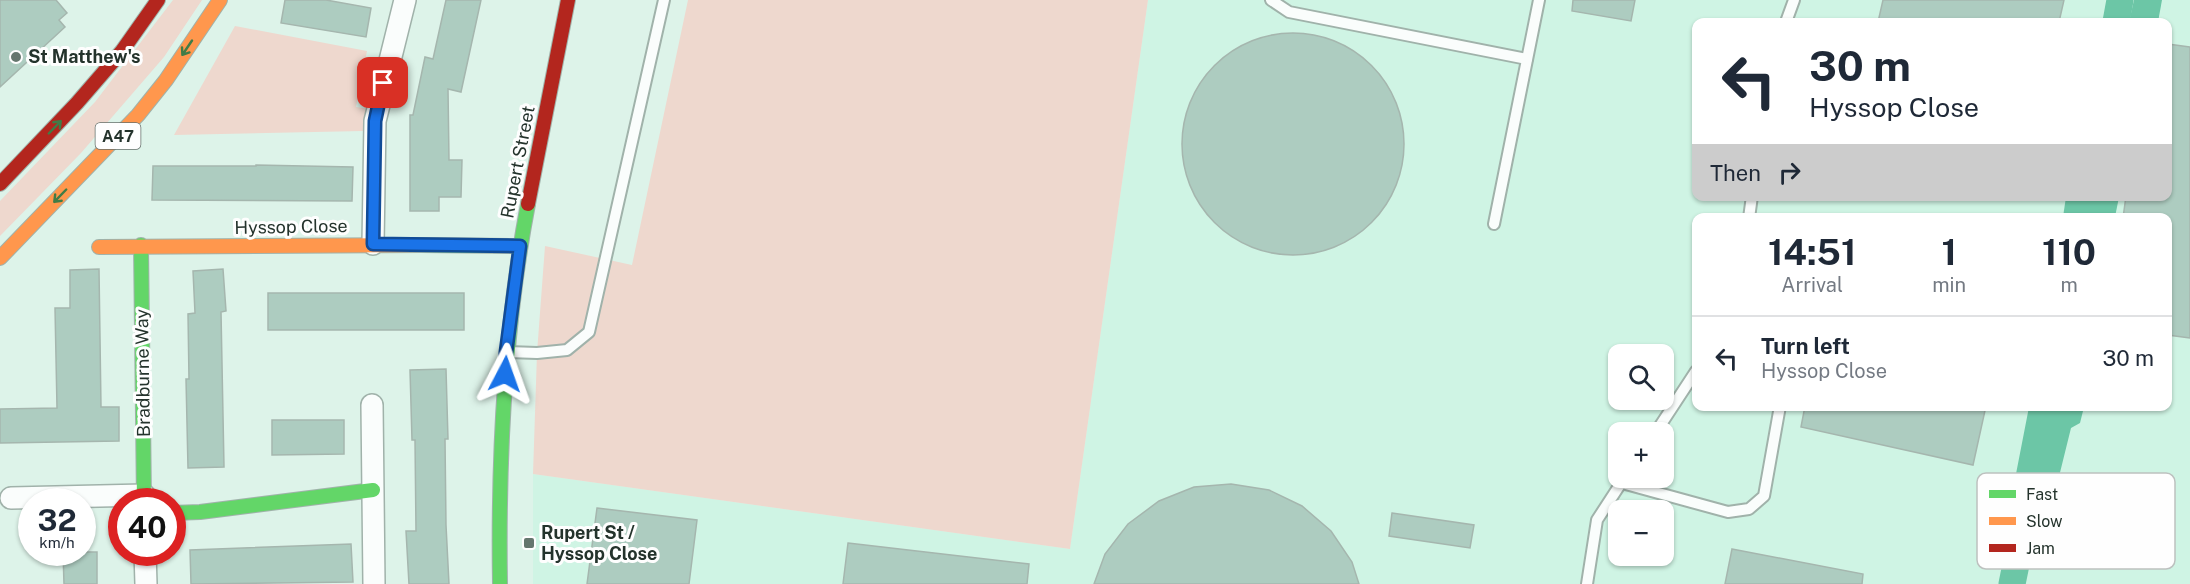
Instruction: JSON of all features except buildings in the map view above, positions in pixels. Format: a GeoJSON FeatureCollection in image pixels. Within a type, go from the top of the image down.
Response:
{"type":"FeatureCollection","features":[{"type":"Feature","properties":{"kind":"street","name":"A47"},"geometry":{"type":"LineString","coordinates":[[0,184],[77,103],[122,51],[158,0]]}},
{"type":"Feature","properties":{"kind":"street","name":"A47"},"geometry":{"type":"LineString","coordinates":[[0,258],[138,115],[166,80],[220,0]]}},
{"type":"Feature","properties":{"kind":"street"},"geometry":{"type":"LineString","coordinates":[[373,244],[375,121],[405,0]]}},
{"type":"Feature","properties":{"kind":"street","name":"Rupert Street"},"geometry":{"type":"LineString","coordinates":[[500,584],[499,525],[506,352],[520,246],[568,0]]}},
{"type":"Feature","properties":{"kind":"street","name":"Hyssop Close"},"geometry":{"type":"LineString","coordinates":[[99,247],[373,244],[520,246]]}},
{"type":"Feature","properties":{"kind":"street","name":"Bradburne Way"},"geometry":{"type":"LineString","coordinates":[[141,245],[144,488]]}},
{"type":"Feature","properties":{"kind":"street"},"geometry":{"type":"LineString","coordinates":[[372,405],[374,584]]}},
{"type":"Feature","properties":{"kind":"street"},"geometry":{"type":"LineString","coordinates":[[186,512],[373,490]]}},
{"type":"Feature","properties":{"kind":"street"},"geometry":{"type":"LineString","coordinates":[[11,498],[108,498]]}},
{"type":"Feature","properties":{"kind":"street"},"geometry":{"type":"LineString","coordinates":[[145,566],[146,584]]}},
{"type":"Feature","properties":{"kind":"lane"},"geometry":{"type":"LineString","coordinates":[[506,352],[567,351],[589,332],[664,0]]}},
{"type":"Feature","properties":{"kind":"lane"},"geometry":{"type":"LineString","coordinates":[[1271,0],[1289,12],[1527,59]]}},
{"type":"Feature","properties":{"kind":"lane"},"geometry":{"type":"LineString","coordinates":[[1494,224],[1539,0]]}},
{"type":"Feature","properties":{"kind":"lane"},"geometry":{"type":"LineString","coordinates":[[1787,18],[1794,0]]}},
{"type":"Feature","properties":{"kind":"lane"},"geometry":{"type":"LineString","coordinates":[[1663,422],[1692,377]]}},
{"type":"Feature","properties":{"kind":"lane"},"geometry":{"type":"LineString","coordinates":[[1650,488],[1728,512],[1749,509],[1764,496],[1779,411]]}},
{"type":"Feature","properties":{"kind":"lane"},"geometry":{"type":"LineString","coordinates":[[1587,584],[1597,520],[1619,488]]}},
{"type":"Feature","properties":{"kind":"shaded area"},"geometry":{"type":"Polygon","coordinates":[[[173,0],[202,0],[164,57],[81,153],[0,236],[0,201],[95,102],[173,0]]]}},
{"type":"Feature","properties":{"kind":"shaded area"},"geometry":{"type":"Polygon","coordinates":[[[688,0],[1148,0],[1070,549],[533,474],[537,353],[545,246],[632,265],[688,0]]]}},
{"type":"Feature","properties":{"kind":"shaded area"},"geometry":{"type":"Polygon","coordinates":[[[1148,0],[2190,0],[2190,584],[533,584],[533,474],[1070,549],[1148,0]]]}},
{"type":"Feature","properties":{"kind":"shaded area"},"geometry":{"type":"Polygon","coordinates":[[[2134,0],[2162,0],[2159,18],[2130,18],[2134,0]]]}},
{"type":"Feature","properties":{"kind":"shaded area"},"geometry":{"type":"Polygon","coordinates":[[[235,26],[367,51],[356,107],[369,109],[363,131],[174,135],[235,26]]]}},
{"type":"Feature","properties":{"kind":"shaded area"},"geometry":{"type":"Polygon","coordinates":[[[2065,201],[2118,201],[2116,213],[2064,213],[2065,201]]]}},
{"type":"Feature","properties":{"kind":"shaded area"},"geometry":{"type":"Polygon","coordinates":[[[2028,411],[2083,411],[2080,423],[2071,428],[2060,473],[2016,473],[2028,411]]]}},
{"type":"Feature","properties":{"kind":"waterway"},"geometry":{"type":"LineString","coordinates":[[2117,18],[2120,0]]}},
{"type":"Feature","properties":{"kind":"waterway"},"geometry":{"type":"LineString","coordinates":[[2012,584],[2015,569]]}},
{"type":"Feature","properties":{"kind":"traffic: fast"},"geometry":{"type":"LineString","coordinates":[[500,584],[500,489],[504,393],[513,298],[528,204]]}},
{"type":"Feature","properties":{"kind":"traffic: fast"},"geometry":{"type":"LineString","coordinates":[[141,245],[144,488]]}},
{"type":"Feature","properties":{"kind":"traffic: fast"},"geometry":{"type":"LineString","coordinates":[[421,245],[520,246]]}},
{"type":"Feature","properties":{"kind":"traffic: fast"},"geometry":{"type":"LineString","coordinates":[[186,512],[373,490]]}},
{"type":"Feature","properties":{"kind":"traffic: slow"},"geometry":{"type":"LineString","coordinates":[[0,258],[138,115],[166,80],[220,0]]}},
{"type":"Feature","properties":{"kind":"traffic: slow"},"geometry":{"type":"LineString","coordinates":[[99,247],[421,245]]}},
{"type":"Feature","properties":{"kind":"traffic: jam"},"geometry":{"type":"LineString","coordinates":[[0,184],[77,103],[122,51],[158,0]]}},
{"type":"Feature","properties":{"kind":"traffic: jam"},"geometry":{"type":"LineString","coordinates":[[528,204],[568,0]]}},
{"type":"Feature","properties":{"kind":"place","name":"St Matthew's"},"geometry":{"type":"Point","coordinates":[16,57]}},
{"type":"Feature","properties":{"kind":"place","name":"Rupert St / Hyssop Close"},"geometry":{"type":"Point","coordinates":[529,543]}},
{"type":"Feature","properties":{"kind":"route"},"geometry":{"type":"LineString","coordinates":[[383,83],[375,121],[373,244],[520,246],[505,374]]}}]}
